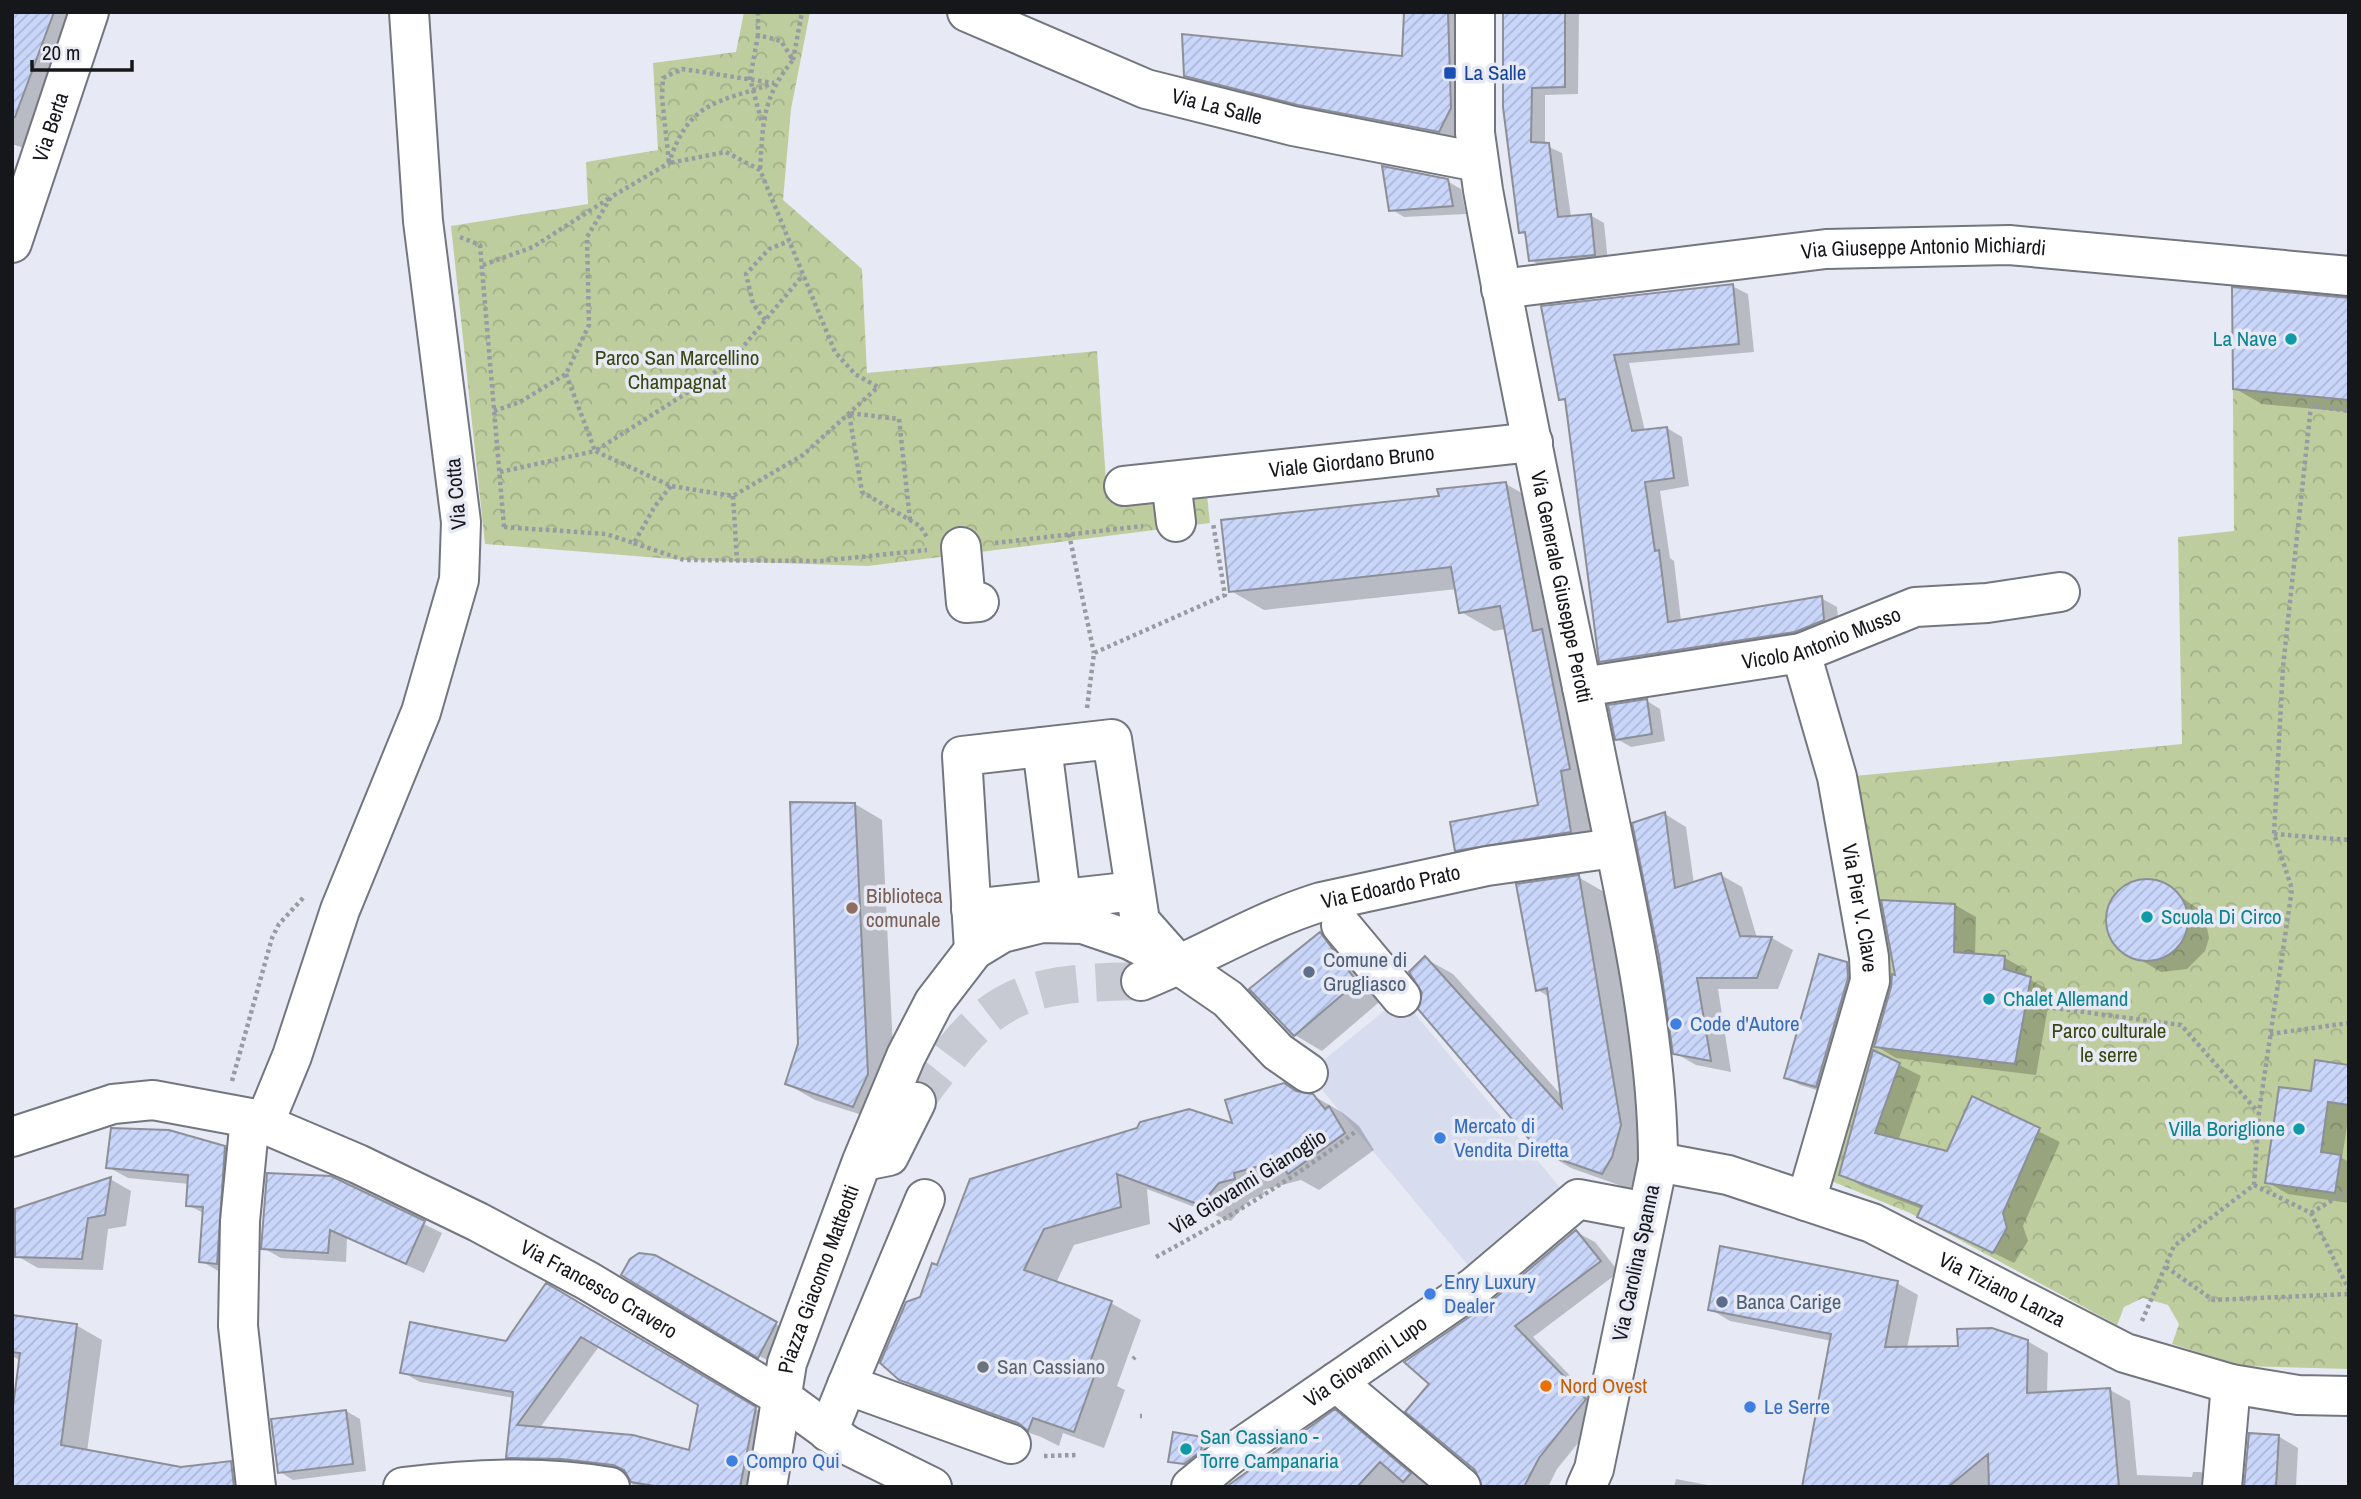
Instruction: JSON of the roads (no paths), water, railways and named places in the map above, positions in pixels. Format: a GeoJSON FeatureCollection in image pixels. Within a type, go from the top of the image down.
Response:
{"type":"FeatureCollection","features":[{"type":"Feature","properties":{"kind":"street","name":"Via Berta"},"geometry":{"type":"LineString","coordinates":[[12,243],[89,12]]}},
{"type":"Feature","properties":{"kind":"street","name":"Via Cotta"},"geometry":{"type":"LineString","coordinates":[[257,1121],[292,1056],[324,953],[396,778],[438,661],[459,580],[461,522],[423,221],[409,12]]}},
{"type":"Feature","properties":{"kind":"street","name":"Via La Salle"},"geometry":{"type":"LineString","coordinates":[[967,12],[1146,89],[1293,126],[1478,162]]}},
{"type":"Feature","properties":{"kind":"street","name":"Via Generale Giuseppe Perotti"},"geometry":{"type":"LineString","coordinates":[[1475,12],[1474,105],[1478,162],[1501,289],[1614,848],[1651,1051],[1658,1162]]}},
{"type":"Feature","properties":{"kind":"street","name":"Via Giuseppe Antonio Michiardi"},"geometry":{"type":"LineString","coordinates":[[1501,289],[1826,248],[1996,245],[2349,276]]}},
{"type":"Feature","properties":{"kind":"street","name":"Viale Giordano Bruno"},"geometry":{"type":"LineString","coordinates":[[1124,486],[1534,442]]}},
{"type":"Feature","properties":{"kind":"street"},"geometry":{"type":"LineString","coordinates":[[1171,481],[1176,522]]}},
{"type":"Feature","properties":{"kind":"street"},"geometry":{"type":"LineString","coordinates":[[948,548],[966,603],[979,602]]}},
{"type":"Feature","properties":{"kind":"street","name":"Vicolo Antonio Musso"},"geometry":{"type":"LineString","coordinates":[[1582,687],[1801,653],[1915,607],[1987,603],[2060,592]]}},
{"type":"Feature","properties":{"kind":"street","name":"Via Pier V. Clave"},"geometry":{"type":"LineString","coordinates":[[1801,653],[1837,777],[1869,957],[1870,981],[1806,1202]]}},
{"type":"Feature","properties":{"kind":"street"},"geometry":{"type":"LineString","coordinates":[[974,950],[962,757],[1112,739],[1140,921],[1180,966],[1228,999],[1278,1052],[1308,1073]]}},
{"type":"Feature","properties":{"kind":"street"},"geometry":{"type":"LineString","coordinates":[[1042,747],[1061,897]]}},
{"type":"Feature","properties":{"kind":"street","name":"Via Edoardo Prato"},"geometry":{"type":"LineString","coordinates":[[1180,966],[1294,910],[1420,879],[1614,848]]}},
{"type":"Feature","properties":{"kind":"street"},"geometry":{"type":"LineString","coordinates":[[971,909],[1061,897],[1135,891]]}},
{"type":"Feature","properties":{"kind":"street","name":"Piazza Giacomo Matteotti"},"geometry":{"type":"LineString","coordinates":[[767,1487],[787,1363],[862,1161],[906,1056],[934,1002],[974,950],[1002,933],[1042,923],[1083,925],[1130,940],[1180,966]]}},
{"type":"Feature","properties":{"kind":"street"},"geometry":{"type":"LineString","coordinates":[[1342,925],[1401,997]]}},
{"type":"Feature","properties":{"kind":"street"},"geometry":{"type":"LineString","coordinates":[[1141,981],[1180,966]]}},
{"type":"Feature","properties":{"kind":"street","name":"Via Francesco Cravero"},"geometry":{"type":"LineString","coordinates":[[12,1137],[113,1104],[153,1100],[257,1121],[358,1164],[490,1229],[587,1282],[781,1397],[847,1445],[932,1487]]}},
{"type":"Feature","properties":{"kind":"street","name":"Piazza Giacomo Matteotti"},"geometry":{"type":"LineString","coordinates":[[862,1161],[889,1156],[916,1102]]}},
{"type":"Feature","properties":{"kind":"street"},"geometry":{"type":"LineString","coordinates":[[256,1487],[238,1326],[240,1221],[257,1121]]}},
{"type":"Feature","properties":{"kind":"street","name":"Via Tiziano Lanza"},"geometry":{"type":"LineString","coordinates":[[1658,1162],[1728,1175],[1872,1223],[2125,1353],[2231,1384],[2298,1395],[2349,1396]]}},
{"type":"Feature","properties":{"kind":"street","name":"Via Carolina Spanna"},"geometry":{"type":"LineString","coordinates":[[1586,1487],[1594,1469],[1658,1162]]}},
{"type":"Feature","properties":{"kind":"street"},"geometry":{"type":"LineString","coordinates":[[828,1432],[925,1199]]}},
{"type":"Feature","properties":{"kind":"street","name":"Via Giovanni Lupo"},"geometry":{"type":"LineString","coordinates":[[1191,1487],[1230,1455],[1474,1287],[1578,1199],[1646,1212]]}},
{"type":"Feature","properties":{"kind":"street"},"geometry":{"type":"LineString","coordinates":[[1336,1382],[1461,1487]]}},
{"type":"Feature","properties":{"kind":"street"},"geometry":{"type":"LineString","coordinates":[[2222,1487],[2231,1384]]}},
{"type":"Feature","properties":{"kind":"street"},"geometry":{"type":"LineString","coordinates":[[847,1385],[1011,1444]]}},
{"type":"Feature","properties":{"kind":"street"},"geometry":{"type":"LineString","coordinates":[[403,1487],[467,1481],[543,1481],[610,1487]]}},
{"type":"Feature","properties":{"kind":"tunnel"},"geometry":{"type":"LineString","coordinates":[[916,1102],[969,1033],[989,1015],[1011,1001],[1057,986],[1141,981]]}},
{"type":"Feature","properties":{"kind":"place","name":"La Salle"},"geometry":{"type":"Point","coordinates":[1450,73]}},
{"type":"Feature","properties":{"kind":"place","name":"La Nave"},"geometry":{"type":"Point","coordinates":[2291,339]}},
{"type":"Feature","properties":{"kind":"place","name":"Biblioteca comunale"},"geometry":{"type":"Point","coordinates":[852,908]}},
{"type":"Feature","properties":{"kind":"place","name":"Scuola Di Circo"},"geometry":{"type":"Point","coordinates":[2147,917]}},
{"type":"Feature","properties":{"kind":"place","name":"Comune di Grugliasco"},"geometry":{"type":"Point","coordinates":[1309,972]}},
{"type":"Feature","properties":{"kind":"place","name":"Chalet Allemand"},"geometry":{"type":"Point","coordinates":[1989,999]}},
{"type":"Feature","properties":{"kind":"place","name":"Code d'Autore"},"geometry":{"type":"Point","coordinates":[1676,1024]}},
{"type":"Feature","properties":{"kind":"place","name":"Villa Boriglione"},"geometry":{"type":"Point","coordinates":[2299,1129]}},
{"type":"Feature","properties":{"kind":"place","name":"Mercato di Vendita Diretta"},"geometry":{"type":"Point","coordinates":[1440,1138]}},
{"type":"Feature","properties":{"kind":"place","name":"Enry Luxury Dealer"},"geometry":{"type":"Point","coordinates":[1430,1294]}},
{"type":"Feature","properties":{"kind":"place","name":"Banca Carige"},"geometry":{"type":"Point","coordinates":[1722,1302]}},
{"type":"Feature","properties":{"kind":"place","name":"San Cassiano"},"geometry":{"type":"Point","coordinates":[983,1367]}},
{"type":"Feature","properties":{"kind":"place","name":"Nord Ovest"},"geometry":{"type":"Point","coordinates":[1546,1386]}},
{"type":"Feature","properties":{"kind":"place","name":"Le Serre"},"geometry":{"type":"Point","coordinates":[1750,1407]}},
{"type":"Feature","properties":{"kind":"place","name":"San Cassiano - Torre Campanaria"},"geometry":{"type":"Point","coordinates":[1186,1449]}},
{"type":"Feature","properties":{"kind":"place","name":"Compro Qui"},"geometry":{"type":"Point","coordinates":[732,1461]}},
{"type":"Feature","properties":{"kind":"park label","name":"Parco San Marcellino Champagnat"},"geometry":{"type":"Point","coordinates":[677,370]}},
{"type":"Feature","properties":{"kind":"park label","name":"Parco culturale le serre"},"geometry":{"type":"Point","coordinates":[2109,1043]}}]}
